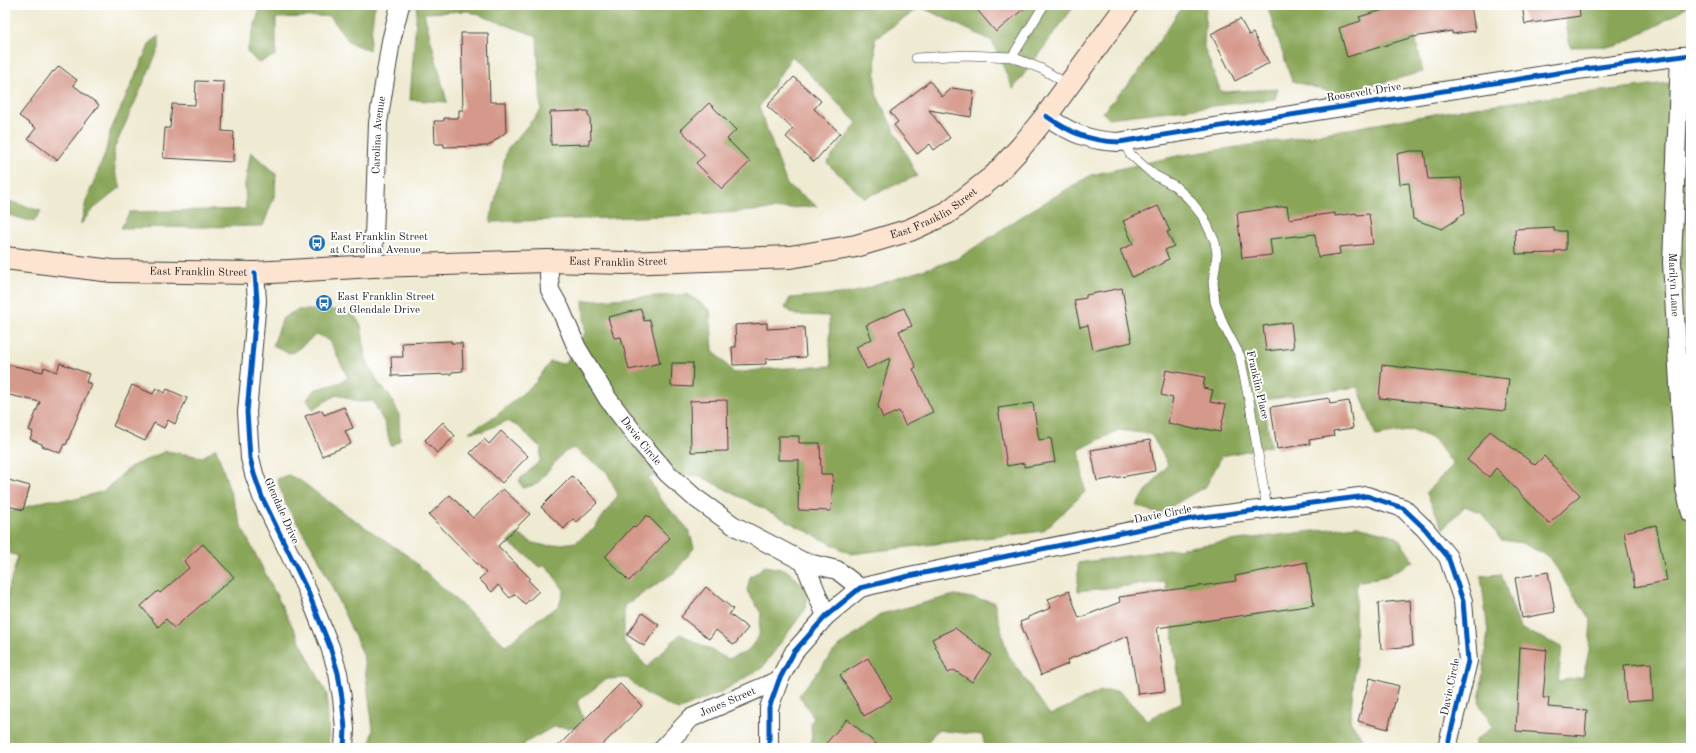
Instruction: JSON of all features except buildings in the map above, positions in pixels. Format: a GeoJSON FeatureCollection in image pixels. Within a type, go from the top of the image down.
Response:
{"type":"FeatureCollection","features":[{"type":"Feature","properties":{"kind":"main road","name":"East Franklin Street"},"geometry":{"type":"LineString","coordinates":[[5,258],[112,271],[255,273],[373,266],[548,261],[624,263],[790,256],[856,246],[910,230],[947,213],[994,176],[1021,147],[1046,116],[1127,5]]}},
{"type":"Feature","properties":{"kind":"street","name":"Carolina Avenue"},"geometry":{"type":"LineString","coordinates":[[373,266],[378,123],[391,42],[400,5]]}},
{"type":"Feature","properties":{"kind":"street","name":"Roosevelt Drive"},"geometry":{"type":"LineString","coordinates":[[1046,116],[1083,137],[1104,142],[1124,141],[1577,70],[1686,56]]}},
{"type":"Feature","properties":{"kind":"street","name":"Marilyn Lane"},"geometry":{"type":"LineString","coordinates":[[1686,56],[1672,262],[1684,489],[1691,513]]}},
{"type":"Feature","properties":{"kind":"street","name":"Davie Circle"},"geometry":{"type":"LineString","coordinates":[[548,261],[550,290],[560,308],[577,348],[608,399],[643,445],[667,473],[694,497],[733,525],[804,562],[837,570],[860,588]]}},
{"type":"Feature","properties":{"kind":"street","name":"Glendale Drive"},"geometry":{"type":"LineString","coordinates":[[255,273],[256,307],[247,412],[250,458],[262,497],[308,592],[330,647],[338,673],[342,698],[345,730],[344,748]]}},
{"type":"Feature","properties":{"kind":"street","name":"Davie Circle"},"geometry":{"type":"LineString","coordinates":[[769,748],[769,708],[779,680],[794,652],[826,616],[860,588],[909,576],[1195,518],[1366,496],[1403,508],[1426,528],[1448,557],[1463,601],[1468,661],[1447,748]]}},
{"type":"Feature","properties":{"kind":"street"},"geometry":{"type":"LineString","coordinates":[[804,562],[826,616]]}},
{"type":"Feature","properties":{"kind":"street","name":"Jones Street"},"geometry":{"type":"LineString","coordinates":[[663,748],[691,718],[779,680]]}},
{"type":"Feature","properties":{"kind":"lane"},"geometry":{"type":"LineString","coordinates":[[1012,57],[1044,5]]}},
{"type":"Feature","properties":{"kind":"lane"},"geometry":{"type":"LineString","coordinates":[[916,58],[966,55],[1012,57],[1042,69],[1069,85]]}},
{"type":"Feature","properties":{"kind":"lane","name":"Franklin Place"},"geometry":{"type":"LineString","coordinates":[[1124,141],[1130,154],[1154,175],[1175,186],[1189,199],[1204,218],[1215,242],[1217,254],[1212,282],[1215,302],[1223,324],[1241,362],[1250,405],[1267,509]]}},
{"type":"Feature","properties":{"kind":"green space"},"geometry":{"type":"Polygon","coordinates":[[[261,5],[376,5],[374,10],[369,50],[350,43],[330,16],[276,18],[276,55],[258,63],[247,51],[261,5]]]}},
{"type":"Feature","properties":{"kind":"green space"},"geometry":{"type":"Polygon","coordinates":[[[417,5],[1075,5],[1013,89],[992,41],[921,7],[875,38],[876,94],[917,176],[864,198],[827,163],[857,123],[792,56],[759,107],[787,185],[817,206],[697,215],[490,222],[507,150],[541,110],[537,36],[468,11],[424,13],[447,102],[410,100],[417,5]]]}},
{"type":"Feature","properties":{"kind":"green space"},"geometry":{"type":"Polygon","coordinates":[[[1183,5],[1206,5],[1204,47],[1221,92],[1278,89],[1275,99],[1108,118],[1103,112],[1138,73],[1183,5]]]}},
{"type":"Feature","properties":{"kind":"green space"},"geometry":{"type":"Polygon","coordinates":[[[1267,5],[1408,5],[1423,72],[1338,94],[1292,81],[1267,5]]]}},
{"type":"Feature","properties":{"kind":"green space"},"geometry":{"type":"Polygon","coordinates":[[[1563,5],[1689,5],[1658,25],[1617,46],[1570,47],[1563,5]]]}},
{"type":"Feature","properties":{"kind":"green space"},"geometry":{"type":"Polygon","coordinates":[[[159,36],[159,48],[114,149],[115,172],[121,187],[91,211],[81,224],[86,201],[105,154],[110,132],[150,43],[159,36]]]}},
{"type":"Feature","properties":{"kind":"green space"},"geometry":{"type":"Polygon","coordinates":[[[1691,80],[1691,748],[1475,748],[1475,740],[1493,727],[1479,703],[1488,632],[1481,576],[1501,574],[1520,628],[1562,647],[1558,681],[1583,677],[1589,651],[1591,620],[1573,595],[1550,557],[1522,543],[1501,540],[1483,514],[1465,506],[1443,529],[1426,492],[1453,465],[1435,440],[1413,430],[1376,436],[1358,387],[1263,400],[1271,446],[1222,456],[1206,486],[1158,514],[1136,505],[1168,464],[1151,434],[1118,430],[1079,450],[1085,492],[1043,531],[851,554],[698,475],[648,477],[660,499],[689,530],[694,548],[675,572],[624,606],[624,642],[647,667],[680,634],[728,659],[747,652],[759,636],[761,613],[747,591],[750,577],[765,566],[786,570],[809,591],[804,611],[762,668],[721,692],[678,710],[648,695],[627,678],[606,679],[577,702],[585,723],[601,748],[594,748],[574,728],[553,727],[525,743],[522,748],[370,748],[373,729],[363,654],[317,555],[286,505],[277,479],[288,475],[301,481],[338,509],[408,556],[506,646],[537,620],[559,606],[564,590],[546,565],[539,567],[526,555],[507,542],[518,534],[533,543],[547,546],[576,542],[594,529],[618,495],[607,472],[573,448],[563,453],[537,484],[523,488],[519,480],[540,461],[541,448],[519,427],[507,421],[483,431],[469,432],[496,416],[535,383],[550,362],[565,364],[585,333],[583,301],[687,294],[710,310],[713,350],[734,373],[767,369],[831,366],[829,316],[796,315],[785,308],[790,298],[852,293],[957,259],[1027,213],[1091,175],[1177,156],[1284,140],[1481,106],[1691,80]]]}},
{"type":"Feature","properties":{"kind":"green space"},"geometry":{"type":"Polygon","coordinates":[[[251,152],[276,174],[275,194],[263,226],[121,228],[130,212],[246,209],[245,184],[251,152]]]}},
{"type":"Feature","properties":{"kind":"green space"},"geometry":{"type":"Polygon","coordinates":[[[5,200],[41,211],[34,222],[5,214],[5,200]]]}},
{"type":"Feature","properties":{"kind":"green space"},"geometry":{"type":"Polygon","coordinates":[[[297,310],[350,310],[361,325],[366,359],[379,384],[388,393],[399,414],[400,440],[391,446],[385,424],[373,401],[358,402],[338,394],[313,409],[307,400],[314,390],[338,383],[348,378],[330,341],[317,334],[294,352],[287,353],[273,345],[283,318],[297,310]]]}},
{"type":"Feature","properties":{"kind":"green space"},"geometry":{"type":"Polygon","coordinates":[[[216,448],[242,528],[327,694],[329,748],[5,748],[5,601],[18,556],[5,552],[5,507],[10,512],[48,500],[72,500],[104,491],[130,467],[166,451],[203,457],[216,448]]]}},
{"type":"Feature","properties":{"kind":"green space"},"geometry":{"type":"Polygon","coordinates":[[[1357,526],[1396,536],[1414,561],[1386,576],[1357,582],[1355,614],[1356,659],[1350,720],[1362,738],[1375,748],[986,748],[982,735],[937,730],[923,748],[812,748],[811,722],[814,718],[799,695],[835,650],[881,614],[955,595],[994,602],[1007,653],[1050,715],[1101,691],[1119,691],[1147,720],[1182,702],[1166,582],[1078,591],[1078,563],[1245,539],[1357,526]]]}},
{"type":"Feature","properties":{"kind":"cycle path"},"geometry":{"type":"LineString","coordinates":[[1046,116],[1080,135],[1098,140],[1119,142],[1577,70],[1691,55]]}},
{"type":"Feature","properties":{"kind":"cycle path"},"geometry":{"type":"LineString","coordinates":[[255,273],[257,301],[247,412],[250,458],[262,497],[308,592],[330,647],[338,673],[342,698],[345,729],[344,748]]}},
{"type":"Feature","properties":{"kind":"cycle path"},"geometry":{"type":"LineString","coordinates":[[769,748],[769,708],[779,680],[794,652],[826,616],[860,588],[909,576],[1195,518],[1367,496],[1403,508],[1425,529],[1448,557],[1463,601],[1468,661],[1447,748]]}},
{"type":"Feature","properties":{"kind":"place","name":"East Franklin Street at Carolina Avenue"},"geometry":{"type":"Point","coordinates":[317,243]}},
{"type":"Feature","properties":{"kind":"place","name":"East Franklin Street at Glendale Drive"},"geometry":{"type":"Point","coordinates":[324,303]}}]}
